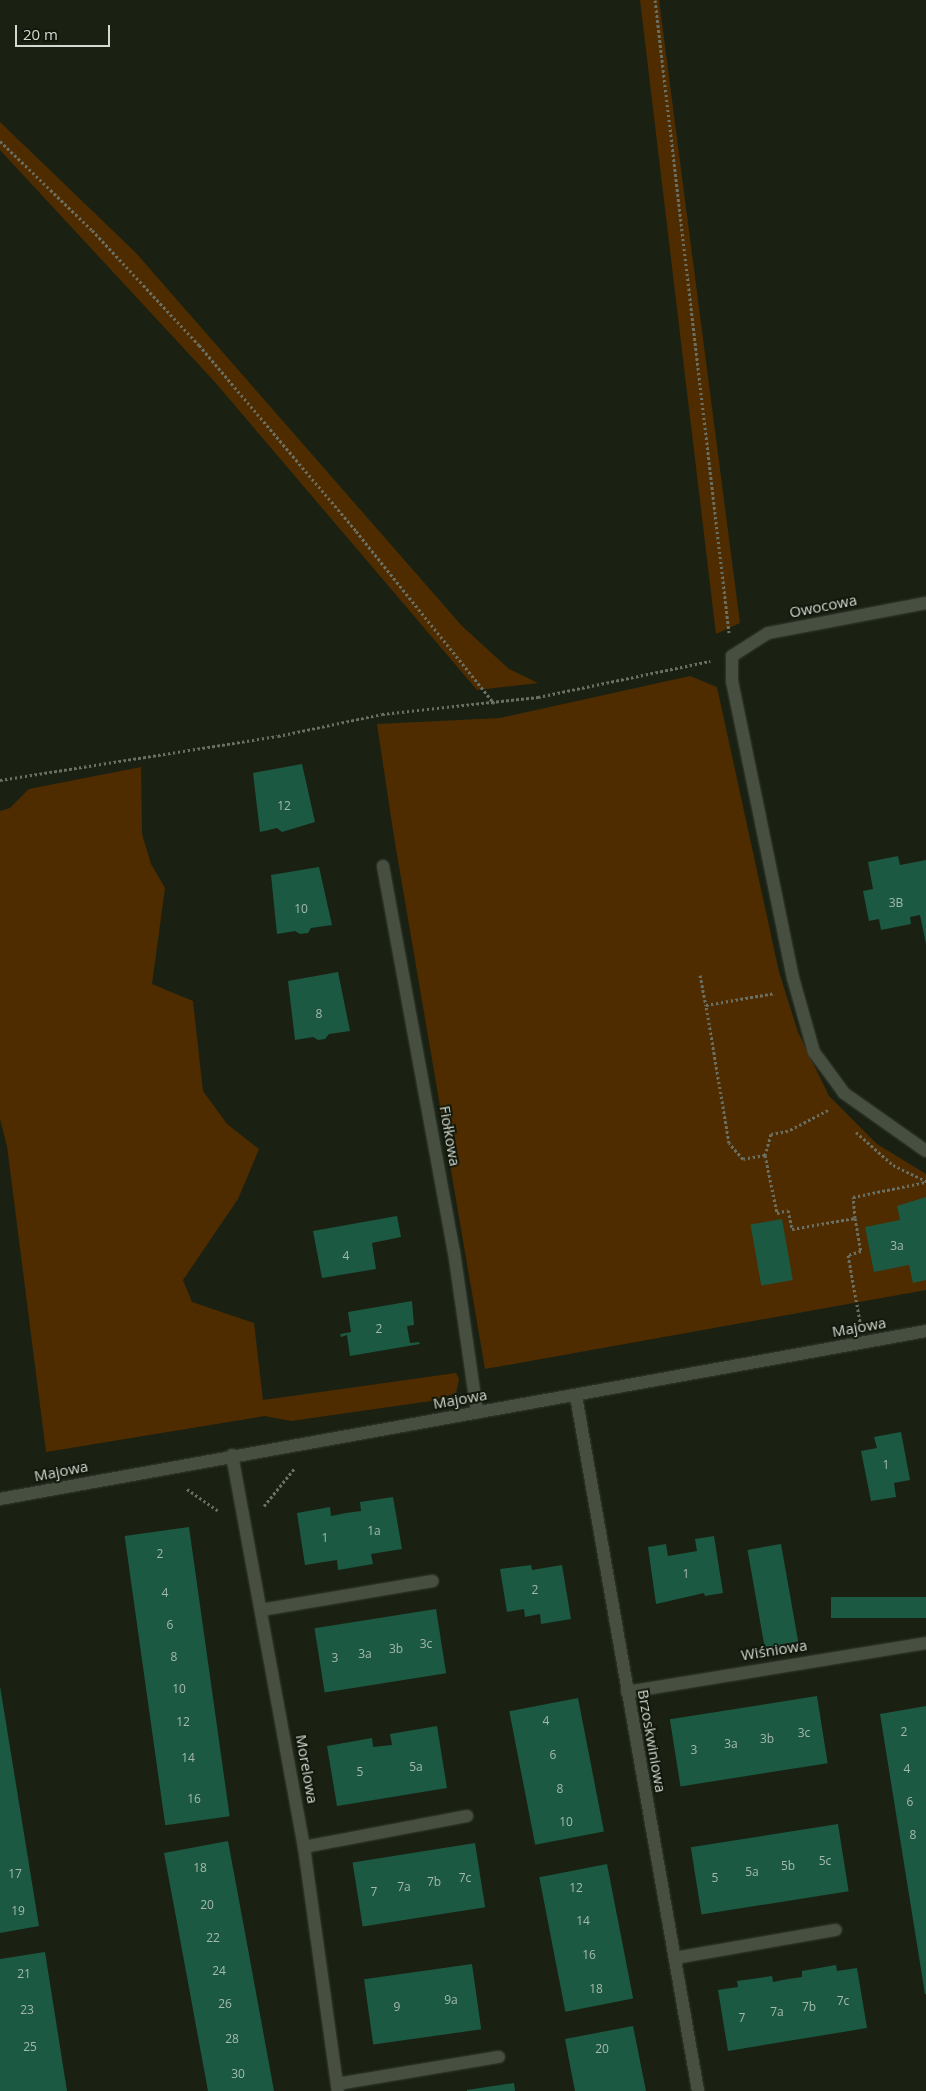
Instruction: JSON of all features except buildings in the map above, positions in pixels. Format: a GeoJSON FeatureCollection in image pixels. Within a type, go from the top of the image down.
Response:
{"type":"FeatureCollection","features":[{"type":"Feature","properties":{"kind":"street","name":"Owocowa"},"geometry":{"type":"LineString","coordinates":[[732,656],[768,633],[926,603]]}},
{"type":"Feature","properties":{"kind":"street"},"geometry":{"type":"LineString","coordinates":[[732,656],[732,681],[796,990],[814,1052],[844,1093],[926,1151]]}},
{"type":"Feature","properties":{"kind":"street","name":"Fiołkowa"},"geometry":{"type":"LineString","coordinates":[[383,866],[454,1252],[477,1412]]}},
{"type":"Feature","properties":{"kind":"street","name":"Majowa"},"geometry":{"type":"LineString","coordinates":[[0,1499],[232,1455],[576,1396],[926,1331]]}},
{"type":"Feature","properties":{"kind":"street","name":"Brzoskwiniowa"},"geometry":{"type":"LineString","coordinates":[[576,1396],[698,2091]]}},
{"type":"Feature","properties":{"kind":"street","name":"Morelowa"},"geometry":{"type":"LineString","coordinates":[[232,1455],[304,1846],[338,2088]]}},
{"type":"Feature","properties":{"kind":"street"},"geometry":{"type":"LineString","coordinates":[[261,1610],[433,1581]]}},
{"type":"Feature","properties":{"kind":"street","name":"Wiśniowa"},"geometry":{"type":"LineString","coordinates":[[627,1692],[926,1644]]}},
{"type":"Feature","properties":{"kind":"street"},"geometry":{"type":"LineString","coordinates":[[304,1846],[467,1816]]}},
{"type":"Feature","properties":{"kind":"street"},"geometry":{"type":"LineString","coordinates":[[675,1958],[836,1930]]}},
{"type":"Feature","properties":{"kind":"street"},"geometry":{"type":"LineString","coordinates":[[338,2088],[499,2057]]}},
{"type":"Feature","properties":{"kind":"path"},"geometry":{"type":"LineString","coordinates":[[0,780],[278,736],[382,714],[538,698],[732,656],[655,0]]}},
{"type":"Feature","properties":{"kind":"path"},"geometry":{"type":"LineString","coordinates":[[0,141],[92,230],[199,344],[356,531],[494,703]]}},
{"type":"Feature","properties":{"kind":"path"},"geometry":{"type":"LineString","coordinates":[[700,975],[729,1143],[743,1159],[765,1155]]}},
{"type":"Feature","properties":{"kind":"path"},"geometry":{"type":"LineString","coordinates":[[706,1005],[796,990]]}},
{"type":"Feature","properties":{"kind":"path"},"geometry":{"type":"LineString","coordinates":[[833,1108],[788,1131],[771,1134],[765,1155],[777,1213],[788,1210],[792,1229],[855,1218]]}},
{"type":"Feature","properties":{"kind":"path"},"geometry":{"type":"LineString","coordinates":[[863,1343],[848,1255],[861,1251],[853,1197],[926,1182]]}},
{"type":"Feature","properties":{"kind":"shaded area"},"geometry":{"type":"Polygon","coordinates":[[[640,0],[659,0],[740,623],[716,634],[640,0]]]}},
{"type":"Feature","properties":{"kind":"shaded area"},"geometry":{"type":"Polygon","coordinates":[[[0,122],[136,253],[462,626],[509,669],[538,683],[477,690],[214,381],[0,150],[0,122]]]}},
{"type":"Feature","properties":{"kind":"shaded area"},"geometry":{"type":"Polygon","coordinates":[[[690,676],[717,687],[779,972],[798,1032],[829,1096],[877,1144],[926,1174],[926,1290],[485,1369],[394,837],[377,724],[500,718],[690,676]]]}},
{"type":"Feature","properties":{"kind":"shaded area"},"geometry":{"type":"Polygon","coordinates":[[[141,767],[142,834],[151,864],[165,888],[152,984],[193,1001],[203,1091],[227,1124],[259,1149],[238,1199],[183,1280],[192,1302],[254,1323],[263,1400],[456,1373],[459,1379],[456,1393],[431,1401],[291,1421],[265,1416],[46,1452],[7,1146],[0,1119],[0,811],[10,808],[29,789],[141,767]]]}}]}
